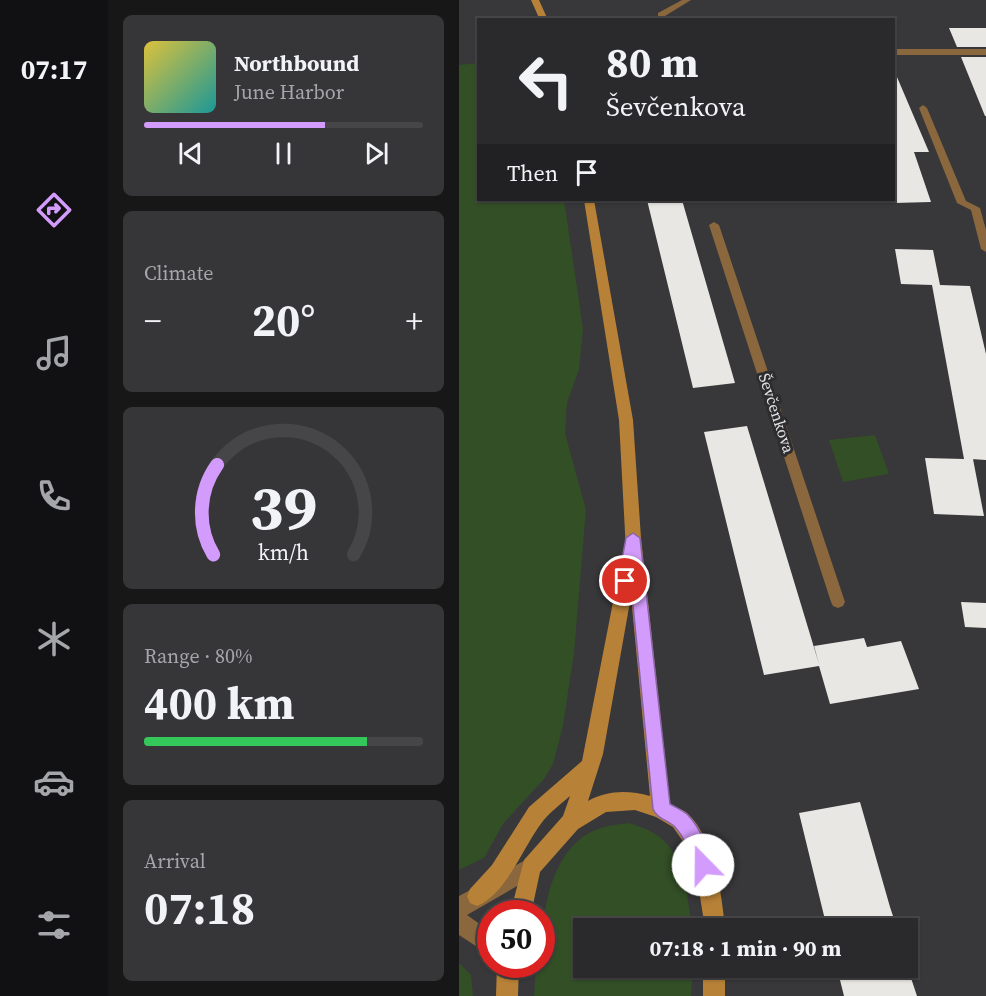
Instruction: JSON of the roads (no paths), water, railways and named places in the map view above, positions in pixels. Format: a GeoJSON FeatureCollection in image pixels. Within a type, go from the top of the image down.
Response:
{"type":"FeatureCollection","features":[{"type":"Feature","properties":{"kind":"main road"},"geometry":{"type":"LineString","coordinates":[[535,0],[543,18]]}},
{"type":"Feature","properties":{"kind":"main road"},"geometry":{"type":"LineString","coordinates":[[589,201],[626,420],[633,538],[661,809]]}},
{"type":"Feature","properties":{"kind":"main road"},"geometry":{"type":"LineString","coordinates":[[571,822],[589,766],[633,538]]}},
{"type":"Feature","properties":{"kind":"main road"},"geometry":{"type":"LineString","coordinates":[[477,896],[499,872],[536,814],[589,766]]}},
{"type":"Feature","properties":{"kind":"main road"},"geometry":{"type":"LineString","coordinates":[[523,900],[531,867],[571,822],[603,803],[635,801],[661,809],[680,820],[698,846],[708,884],[713,918]]}},
{"type":"Feature","properties":{"kind":"main road"},"geometry":{"type":"LineString","coordinates":[[507,996],[508,978]]}},
{"type":"Feature","properties":{"kind":"main road"},"geometry":{"type":"LineString","coordinates":[[714,978],[714,996]]}},
{"type":"Feature","properties":{"kind":"street"},"geometry":{"type":"LineString","coordinates":[[895,52],[986,52]]}},
{"type":"Feature","properties":{"kind":"street"},"geometry":{"type":"LineString","coordinates":[[459,908],[531,867]]}},
{"type":"Feature","properties":{"kind":"street"},"geometry":{"type":"LineString","coordinates":[[459,922],[477,936]]}},
{"type":"Feature","properties":{"kind":"lane"},"geometry":{"type":"LineString","coordinates":[[662,18],[661,15],[687,0]]}},
{"type":"Feature","properties":{"kind":"lane"},"geometry":{"type":"LineString","coordinates":[[923,108],[962,203],[975,208],[986,249]]}},
{"type":"Feature","properties":{"kind":"lane","name":"Ševčenkova"},"geometry":{"type":"LineString","coordinates":[[714,225],[838,602]]}}]}
